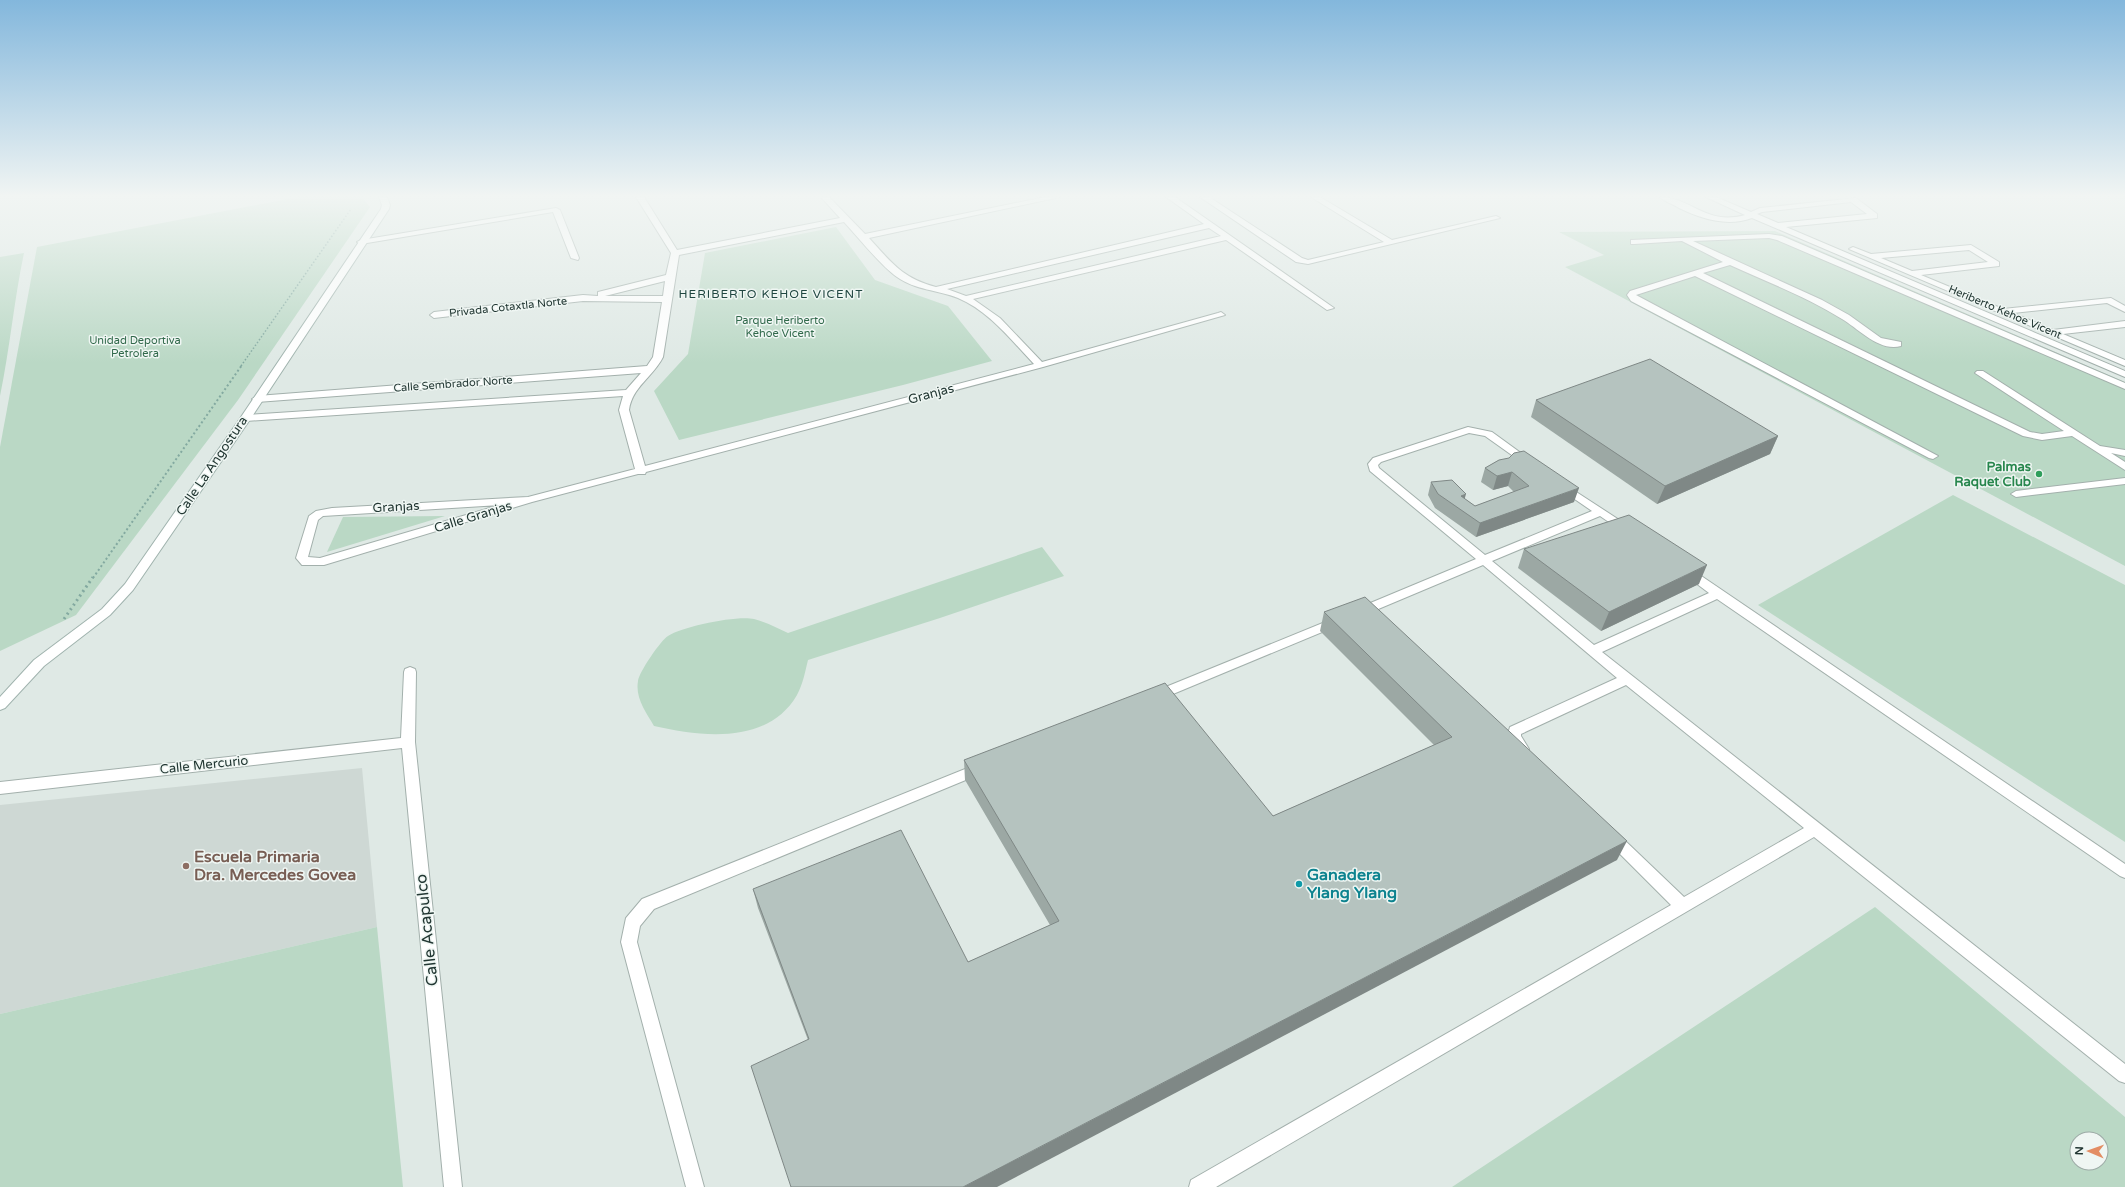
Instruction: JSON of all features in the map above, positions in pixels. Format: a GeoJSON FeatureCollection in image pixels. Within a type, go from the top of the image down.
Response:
{"type":"FeatureCollection","features":[{"type":"Feature","properties":{"kind":"street","name":"Calle La Angostura"},"geometry":{"type":"LineString","coordinates":[[0,705],[39,663],[120,599],[246,418],[354,252]]}},
{"type":"Feature","properties":{"kind":"street"},"geometry":{"type":"LineString","coordinates":[[573,252],[575,258]]}},
{"type":"Feature","properties":{"kind":"street"},"geometry":{"type":"LineString","coordinates":[[641,472],[624,410],[624,403],[629,393],[650,369],[658,357],[670,277],[675,253],[678,252]]}},
{"type":"Feature","properties":{"kind":"street"},"geometry":{"type":"LineString","coordinates":[[878,252],[902,278],[967,298],[986,310],[1040,365]]}},
{"type":"Feature","properties":{"kind":"street"},"geometry":{"type":"LineString","coordinates":[[937,289],[1094,252]]}},
{"type":"Feature","properties":{"kind":"street"},"geometry":{"type":"LineString","coordinates":[[967,298],[1162,252]]}},
{"type":"Feature","properties":{"kind":"street"},"geometry":{"type":"LineString","coordinates":[[1250,252],[1330,308]]}},
{"type":"Feature","properties":{"kind":"street"},"geometry":{"type":"LineString","coordinates":[[1290,252],[1303,261],[1314,262],[1353,252]]}},
{"type":"Feature","properties":{"kind":"street"},"geometry":{"type":"LineString","coordinates":[[1710,252],[1819,302],[1846,317],[1878,340],[1898,344]]}},
{"type":"Feature","properties":{"kind":"street"},"geometry":{"type":"LineString","coordinates":[[1813,252],[2125,386]]}},
{"type":"Feature","properties":{"kind":"street"},"geometry":{"type":"LineString","coordinates":[[1840,252],[2125,374]]}},
{"type":"Feature","properties":{"kind":"street","name":"Heriberto Kehoe Vicent"},"geometry":{"type":"LineString","coordinates":[[1862,252],[2125,363]]}},
{"type":"Feature","properties":{"kind":"street"},"geometry":{"type":"LineString","coordinates":[[1853,258],[1911,252]]}},
{"type":"Feature","properties":{"kind":"street"},"geometry":{"type":"LineString","coordinates":[[1894,275],[1996,264],[1979,252]]}},
{"type":"Feature","properties":{"kind":"street"},"geometry":{"type":"LineString","coordinates":[[1730,262],[1698,274],[1633,293],[1631,295],[1641,302],[1933,456]]}},
{"type":"Feature","properties":{"kind":"street"},"geometry":{"type":"LineString","coordinates":[[1698,274],[2027,434],[2042,437],[2074,433]]}},
{"type":"Feature","properties":{"kind":"street","name":"Privada Cotaxtla Norte"},"geometry":{"type":"LineString","coordinates":[[434,315],[583,298],[670,277]]}},
{"type":"Feature","properties":{"kind":"street","name":"Privada Cotaxtla Norte"},"geometry":{"type":"LineString","coordinates":[[583,298],[667,299]]}},
{"type":"Feature","properties":{"kind":"street"},"geometry":{"type":"LineString","coordinates":[[1983,313],[2108,300],[2125,309]]}},
{"type":"Feature","properties":{"kind":"street","name":"Granjas"},"geometry":{"type":"LineString","coordinates":[[641,472],[1220,315]]}},
{"type":"Feature","properties":{"kind":"street"},"geometry":{"type":"LineString","coordinates":[[2034,335],[2125,324]]}},
{"type":"Feature","properties":{"kind":"street","name":"Calle Sembrador Norte"},"geometry":{"type":"LineString","coordinates":[[257,399],[650,369]]}},
{"type":"Feature","properties":{"kind":"street"},"geometry":{"type":"LineString","coordinates":[[1980,373],[2124,465]]}},
{"type":"Feature","properties":{"kind":"street"},"geometry":{"type":"LineString","coordinates":[[434,406],[447,384]]}},
{"type":"Feature","properties":{"kind":"street","name":"Calle Sembrador Norte"},"geometry":{"type":"LineString","coordinates":[[246,418],[629,393]]}},
{"type":"Feature","properties":{"kind":"street"},"geometry":{"type":"LineString","coordinates":[[1538,469],[1488,434],[1468,430],[1377,460],[1373,464],[1374,469],[1626,679],[2125,1075]]}},
{"type":"Feature","properties":{"kind":"street"},"geometry":{"type":"LineString","coordinates":[[2093,446],[2125,453]]}},
{"type":"Feature","properties":{"kind":"street","name":"Calle Granjas"},"geometry":{"type":"LineString","coordinates":[[306,562],[320,562],[528,500],[641,472]]}},
{"type":"Feature","properties":{"kind":"street"},"geometry":{"type":"LineString","coordinates":[[2016,494],[2125,481]]}},
{"type":"Feature","properties":{"kind":"street"},"geometry":{"type":"LineString","coordinates":[[1557,482],[1633,534]]}},
{"type":"Feature","properties":{"kind":"street","name":"Granjas"},"geometry":{"type":"LineString","coordinates":[[306,562],[302,558],[313,518],[320,513],[332,511],[528,500]]}},
{"type":"Feature","properties":{"kind":"street"},"geometry":{"type":"LineString","coordinates":[[1140,702],[1486,561],[1600,512]]}},
{"type":"Feature","properties":{"kind":"street"},"geometry":{"type":"LineString","coordinates":[[1680,566],[2125,872]]}},
{"type":"Feature","properties":{"kind":"street"},"geometry":{"type":"LineString","coordinates":[[1593,651],[1719,593]]}},
{"type":"Feature","properties":{"kind":"street","name":"Calle Acapulco"},"geometry":{"type":"LineString","coordinates":[[410,672],[408,742],[453,1187]]}},
{"type":"Feature","properties":{"kind":"street"},"geometry":{"type":"LineString","coordinates":[[1530,756],[1518,745],[1514,738],[1515,731],[1626,679]]}},
{"type":"Feature","properties":{"kind":"street","name":"Calle Mercurio"},"geometry":{"type":"LineString","coordinates":[[0,788],[408,742]]}},
{"type":"Feature","properties":{"kind":"street"},"geometry":{"type":"LineString","coordinates":[[695,1187],[629,942],[632,923],[648,904],[993,762]]}},
{"type":"Feature","properties":{"kind":"street"},"geometry":{"type":"LineString","coordinates":[[1604,828],[1683,906]]}},
{"type":"Feature","properties":{"kind":"street"},"geometry":{"type":"LineString","coordinates":[[1198,1187],[1815,829]]}},
{"type":"Feature","properties":{"kind":"path"},"geometry":{"type":"LineString","coordinates":[[63,621],[321,252]]}},
{"type":"Feature","properties":{"kind":"shaded area","name":"Escuela Primaria Dra. Mercedes Govea"},"geometry":{"type":"Polygon","coordinates":[[[362,768],[377,927],[0,1014],[0,805],[362,768]]]}},
{"type":"Feature","properties":{"kind":"green space","name":"Unidad Deportiva Petrolera"},"geometry":{"type":"Polygon","coordinates":[[[36,252],[339,252],[238,400],[76,615],[0,651],[0,447],[36,252]]]}},
{"type":"Feature","properties":{"kind":"green space","name":"Parque Heriberto Kehoe Vicent"},"geometry":{"type":"Polygon","coordinates":[[[855,252],[875,280],[948,306],[992,361],[903,385],[679,440],[654,391],[688,354],[705,253],[855,252]]]}},
{"type":"Feature","properties":{"kind":"green space","name":"Palmas Raquet Club"},"geometry":{"type":"Polygon","coordinates":[[[1599,252],[1825,252],[2125,382],[2125,566],[1565,267],[1604,255],[1599,252]]]}},
{"type":"Feature","properties":{"kind":"green space"},"geometry":{"type":"Polygon","coordinates":[[[24,253],[17,288],[7,360],[0,396],[0,257],[24,253]]]}},
{"type":"Feature","properties":{"kind":"green space"},"geometry":{"type":"Polygon","coordinates":[[[1953,495],[2125,585],[2125,842],[1758,605],[1953,495]]]}},
{"type":"Feature","properties":{"kind":"green space"},"geometry":{"type":"Polygon","coordinates":[[[445,516],[327,552],[343,517],[445,516]]]}},
{"type":"Feature","properties":{"kind":"green space"},"geometry":{"type":"Polygon","coordinates":[[[1042,547],[1064,576],[940,618],[808,660],[804,678],[797,695],[784,711],[769,722],[752,730],[713,734],[693,733],[654,726],[640,699],[637,687],[642,671],[660,643],[675,632],[711,622],[746,618],[763,622],[788,633],[1042,547]]]}},
{"type":"Feature","properties":{"kind":"green space"},"geometry":{"type":"Polygon","coordinates":[[[1875,907],[2125,1117],[2125,1187],[1452,1187],[1875,907]]]}},
{"type":"Feature","properties":{"kind":"green space"},"geometry":{"type":"Polygon","coordinates":[[[377,927],[403,1187],[0,1187],[0,1014],[377,927]]]}},
{"type":"Feature","properties":{"kind":"building"},"geometry":{"type":"Polygon","coordinates":[[[1650,359],[1778,436],[1665,486],[1536,400],[1650,359]]]}},
{"type":"Feature","properties":{"kind":"building"},"geometry":{"type":"Polygon","coordinates":[[[1524,451],[1579,488],[1480,523],[1438,494],[1431,482],[1452,480],[1466,494],[1461,496],[1475,506],[1529,486],[1512,472],[1497,476],[1485,468],[1499,460],[1509,458],[1514,453],[1524,451]]]}},
{"type":"Feature","properties":{"kind":"building"},"geometry":{"type":"Polygon","coordinates":[[[1629,515],[1707,565],[1609,612],[1524,549],[1629,515]]]}},
{"type":"Feature","properties":{"kind":"building","name":"Ganadera Ylang Ylang"},"geometry":{"type":"Polygon","coordinates":[[[1365,597],[1627,841],[963,1187],[791,1187],[751,1066],[809,1039],[753,889],[901,830],[968,962],[1059,921],[964,760],[1165,683],[1273,816],[1452,737],[1324,612],[1365,597]]]}},
{"type":"Feature","properties":{"kind":"place","name":"Palmas Raquet Club"},"geometry":{"type":"Point","coordinates":[2039,474]}},
{"type":"Feature","properties":{"kind":"place","name":"Escuela Primaria Dra. Mercedes Govea"},"geometry":{"type":"Point","coordinates":[186,866]}},
{"type":"Feature","properties":{"kind":"place","name":"Ganadera Ylang Ylang"},"geometry":{"type":"Point","coordinates":[1299,884]}},
{"type":"Feature","properties":{"kind":"district","name":"HERIBERTO KEHOE VICENT"},"geometry":{"type":"Point","coordinates":[771,294]}}]}
